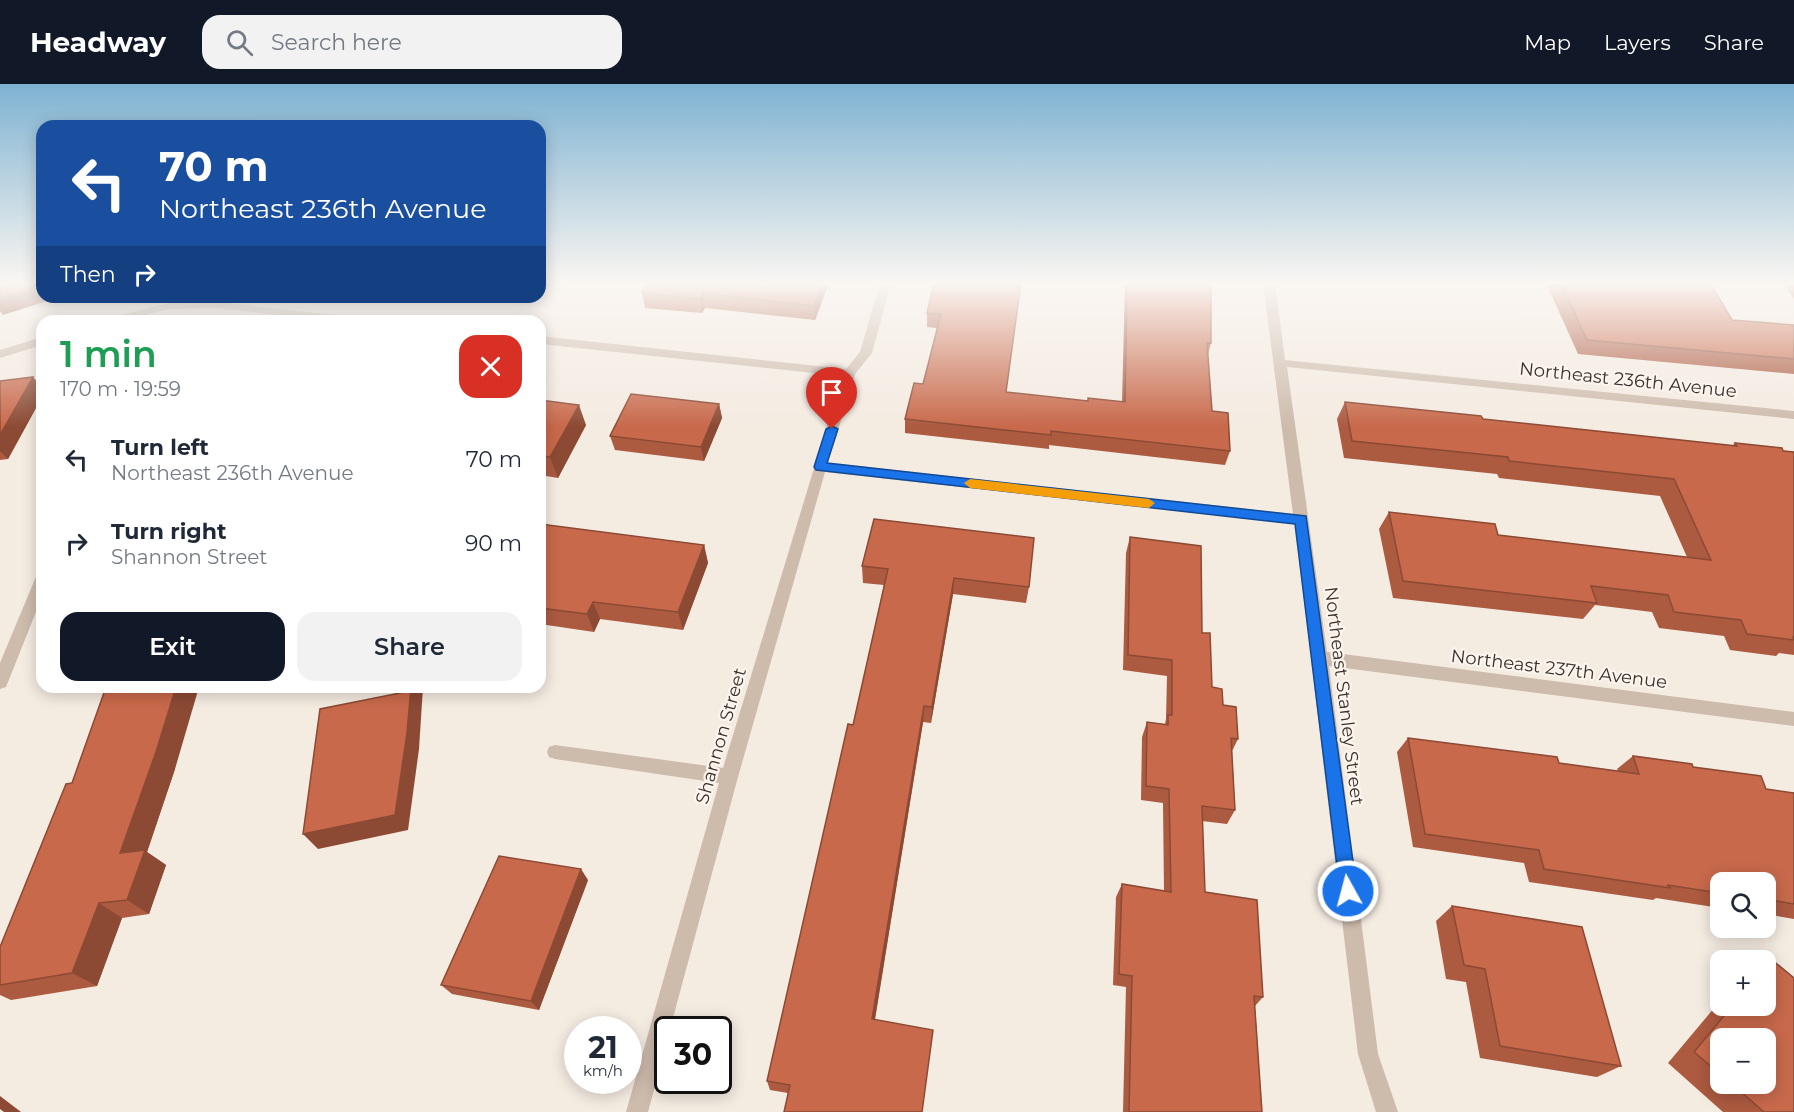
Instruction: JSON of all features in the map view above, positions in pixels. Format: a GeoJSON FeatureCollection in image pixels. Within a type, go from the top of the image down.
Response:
{"type":"FeatureCollection","features":[{"type":"Feature","properties":{"kind":"street"},"geometry":{"type":"LineString","coordinates":[[546,341],[849,373],[866,353],[872,331]]}},
{"type":"Feature","properties":{"kind":"street","name":"Northeast Stanley Street"},"geometry":{"type":"LineString","coordinates":[[1276,331],[1320,658],[1368,1054],[1387,1112]]}},
{"type":"Feature","properties":{"kind":"street"},"geometry":{"type":"LineString","coordinates":[[0,354],[36,343]]}},
{"type":"Feature","properties":{"kind":"street","name":"Northeast 236th Avenue"},"geometry":{"type":"LineString","coordinates":[[1280,363],[1794,415]]}},
{"type":"Feature","properties":{"kind":"street","name":"Shannon Street"},"geometry":{"type":"LineString","coordinates":[[637,1112],[729,777],[849,373]]}},
{"type":"Feature","properties":{"kind":"street"},"geometry":{"type":"LineString","coordinates":[[820,467],[1301,520]]}},
{"type":"Feature","properties":{"kind":"street"},"geometry":{"type":"LineString","coordinates":[[0,681],[36,594]]}},
{"type":"Feature","properties":{"kind":"street","name":"Northeast 237th Avenue"},"geometry":{"type":"LineString","coordinates":[[1320,658],[1794,719]]}},
{"type":"Feature","properties":{"kind":"street"},"geometry":{"type":"LineString","coordinates":[[555,752],[729,777]]}},
{"type":"Feature","properties":{"kind":"building"},"geometry":{"type":"Polygon","coordinates":[[[937,331],[1014,331],[1006,392],[1088,401],[1088,398],[1125,402],[1126,331],[1211,331],[1211,343],[1207,343],[1212,411],[1228,413],[1230,451],[1051,431],[1051,435],[905,419],[914,383],[923,384],[937,331]]]}},
{"type":"Feature","properties":{"kind":"building"},"geometry":{"type":"Polygon","coordinates":[[[1583,331],[1794,331],[1794,359],[1587,340],[1583,331]]]}},
{"type":"Feature","properties":{"kind":"building"},"geometry":{"type":"Polygon","coordinates":[[[33,377],[0,435],[0,381],[33,377]]]}},
{"type":"Feature","properties":{"kind":"building"},"geometry":{"type":"Polygon","coordinates":[[[631,394],[719,404],[701,447],[610,436],[631,394]]]}},
{"type":"Feature","properties":{"kind":"building"},"geometry":{"type":"Polygon","coordinates":[[[546,401],[579,405],[550,457],[546,457],[546,401]]]}},
{"type":"Feature","properties":{"kind":"building"},"geometry":{"type":"Polygon","coordinates":[[[1345,402],[1737,446],[1735,443],[1782,448],[1783,451],[1794,452],[1794,640],[1747,634],[1741,620],[1674,612],[1668,595],[1591,586],[1597,603],[1403,581],[1389,512],[1495,524],[1498,535],[1711,560],[1674,479],[1509,461],[1508,457],[1352,441],[1345,402]]]}},
{"type":"Feature","properties":{"kind":"building"},"geometry":{"type":"Polygon","coordinates":[[[874,519],[1034,538],[1029,587],[954,578],[932,707],[924,706],[872,1019],[933,1030],[922,1112],[784,1112],[790,1085],[767,1081],[848,724],[853,725],[888,569],[862,566],[874,519]]]}},
{"type":"Feature","properties":{"kind":"building"},"geometry":{"type":"Polygon","coordinates":[[[546,525],[704,545],[678,612],[593,602],[587,614],[546,609],[546,525]]]}},
{"type":"Feature","properties":{"kind":"building"},"geometry":{"type":"Polygon","coordinates":[[[1130,537],[1201,546],[1202,633],[1210,633],[1212,687],[1222,689],[1223,705],[1236,707],[1238,739],[1231,738],[1235,810],[1202,806],[1205,892],[1257,900],[1263,997],[1254,996],[1262,1112],[1129,1112],[1132,976],[1119,974],[1122,884],[1171,892],[1169,789],[1146,786],[1147,722],[1168,725],[1168,715],[1172,715],[1172,660],[1128,655],[1130,537]]]}},
{"type":"Feature","properties":{"kind":"building"},"geometry":{"type":"Polygon","coordinates":[[[104,693],[174,693],[120,853],[145,850],[127,900],[99,903],[72,973],[0,985],[0,947],[66,784],[72,783],[104,693]]]}},
{"type":"Feature","properties":{"kind":"building"},"geometry":{"type":"Polygon","coordinates":[[[400,693],[410,693],[395,815],[303,834],[320,709],[400,693]]]}},
{"type":"Feature","properties":{"kind":"building"},"geometry":{"type":"Polygon","coordinates":[[[1408,738],[1557,757],[1559,763],[1639,774],[1633,756],[1761,776],[1766,789],[1794,793],[1794,904],[1776,901],[1776,872],[1710,872],[1710,891],[1667,885],[1671,888],[1544,869],[1539,850],[1425,834],[1408,738]]]}},
{"type":"Feature","properties":{"kind":"building"},"geometry":{"type":"Polygon","coordinates":[[[499,856],[581,869],[531,1001],[441,985],[499,856]]]}},
{"type":"Feature","properties":{"kind":"building"},"geometry":{"type":"Polygon","coordinates":[[[1452,906],[1582,927],[1621,1066],[1500,1046],[1485,969],[1464,965],[1452,906]]]}},
{"type":"Feature","properties":{"kind":"building"},"geometry":{"type":"Polygon","coordinates":[[[1776,963],[1794,978],[1794,1112],[1764,1112],[1744,1094],[1776,1094],[1776,1028],[1714,1028],[1724,1016],[1776,1016],[1776,963]]]}},
{"type":"Feature","properties":{"kind":"building"},"geometry":{"type":"Polygon","coordinates":[[[1710,1033],[1710,1066],[1694,1052],[1710,1033]]]}},
{"type":"Feature","properties":{"kind":"slow traffic"},"geometry":{"type":"LineString","coordinates":[[970,483],[1149,503]]}},
{"type":"Feature","properties":{"kind":"route"},"geometry":{"type":"LineString","coordinates":[[832,429],[820,467],[1301,520],[1348,891]]}}]}
